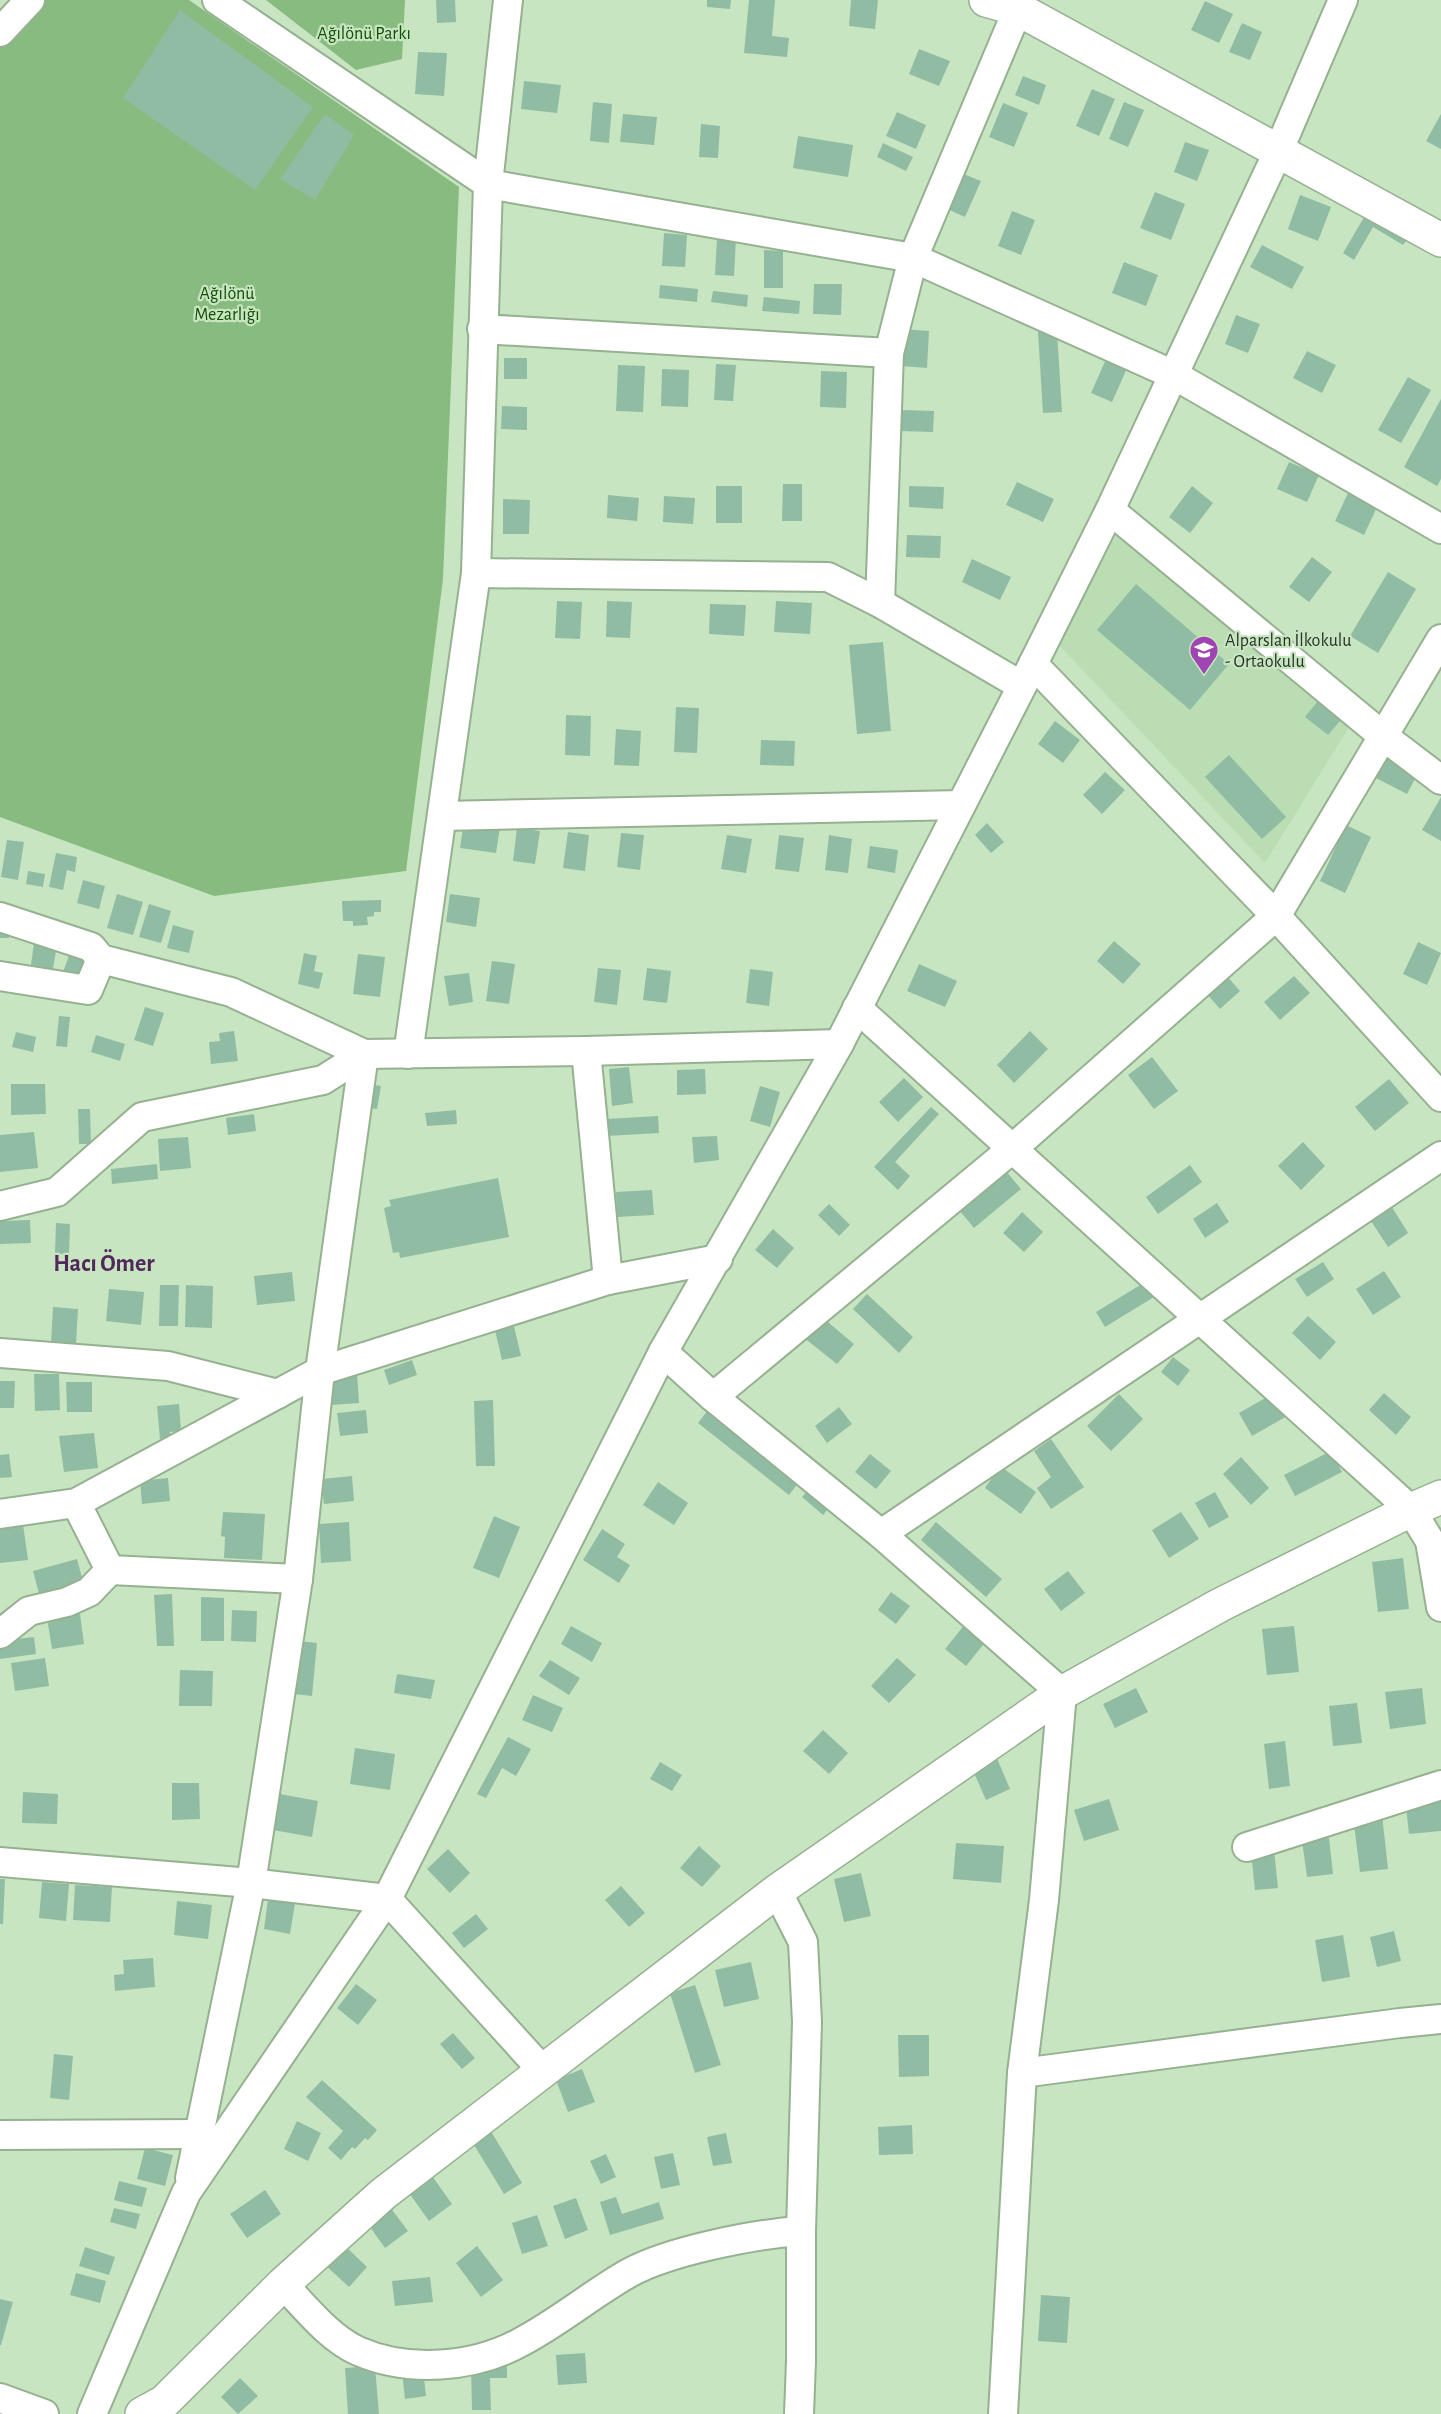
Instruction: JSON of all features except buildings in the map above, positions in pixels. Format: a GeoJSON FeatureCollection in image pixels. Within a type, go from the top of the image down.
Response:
{"type":"FeatureCollection","features":[{"type":"Feature","properties":{"kind":"street"},"geometry":{"type":"LineString","coordinates":[[0,32],[30,0]]}},
{"type":"Feature","properties":{"kind":"street"},"geometry":{"type":"LineString","coordinates":[[217,0],[488,183],[913,258],[1174,375],[1441,529]]}},
{"type":"Feature","properties":{"kind":"street"},"geometry":{"type":"LineString","coordinates":[[408,1054],[476,573],[488,183],[508,0]]}},
{"type":"Feature","properties":{"kind":"street"},"geometry":{"type":"LineString","coordinates":[[986,0],[1018,9],[1441,240]]}},
{"type":"Feature","properties":{"kind":"street"},"geometry":{"type":"LineString","coordinates":[[186,2193],[387,1899],[663,1352],[839,1044],[1110,510],[1278,152],[1343,0]]}},
{"type":"Feature","properties":{"kind":"street"},"geometry":{"type":"LineString","coordinates":[[880,603],[889,353],[913,258],[1018,9]]}},
{"type":"Feature","properties":{"kind":"street"},"geometry":{"type":"LineString","coordinates":[[482,329],[889,353]]}},
{"type":"Feature","properties":{"kind":"street"},"geometry":{"type":"LineString","coordinates":[[1110,510],[1383,736],[1441,780]]}},
{"type":"Feature","properties":{"kind":"street"},"geometry":{"type":"LineString","coordinates":[[476,573],[828,577],[1028,675],[1276,916],[1441,1097]]}},
{"type":"Feature","properties":{"kind":"street"},"geometry":{"type":"LineString","coordinates":[[713,1397],[1012,1149],[1276,916],[1441,639]]}},
{"type":"Feature","properties":{"kind":"street"},"geometry":{"type":"LineString","coordinates":[[442,816],[961,805]]}},
{"type":"Feature","properties":{"kind":"street"},"geometry":{"type":"LineString","coordinates":[[0,916],[91,947],[101,959],[231,992],[364,1054],[586,1052],[839,1044]]}},
{"type":"Feature","properties":{"kind":"street"},"geometry":{"type":"LineString","coordinates":[[0,976],[88,990],[101,959]]}},
{"type":"Feature","properties":{"kind":"street"},"geometry":{"type":"LineString","coordinates":[[857,1008],[1411,1510],[1430,1541],[1441,1607]]}},
{"type":"Feature","properties":{"kind":"street"},"geometry":{"type":"LineString","coordinates":[[586,1052],[608,1280]]}},
{"type":"Feature","properties":{"kind":"street"},"geometry":{"type":"LineString","coordinates":[[0,1206],[57,1192],[142,1117],[323,1080],[364,1054]]}},
{"type":"Feature","properties":{"kind":"street"},"geometry":{"type":"LineString","coordinates":[[92,2414],[186,2193],[200,2134],[250,1883],[298,1579],[320,1371],[364,1054]]}},
{"type":"Feature","properties":{"kind":"street"},"geometry":{"type":"LineString","coordinates":[[881,1534],[1441,1156]]}},
{"type":"Feature","properties":{"kind":"street"},"geometry":{"type":"LineString","coordinates":[[0,1514],[76,1503],[320,1371],[608,1280],[718,1259]]}},
{"type":"Feature","properties":{"kind":"street"},"geometry":{"type":"LineString","coordinates":[[663,1352],[713,1397],[881,1534],[1062,1693]]}},
{"type":"Feature","properties":{"kind":"street"},"geometry":{"type":"LineString","coordinates":[[0,1353],[168,1366],[278,1394]]}},
{"type":"Feature","properties":{"kind":"street"},"geometry":{"type":"LineString","coordinates":[[142,2414],[164,2402],[283,2284],[384,2194],[777,1891],[1062,1693],[1220,1605],[1441,1497]]}},
{"type":"Feature","properties":{"kind":"street"},"geometry":{"type":"LineString","coordinates":[[76,1503],[110,1570]]}},
{"type":"Feature","properties":{"kind":"street"},"geometry":{"type":"LineString","coordinates":[[0,1634],[29,1611],[67,1602],[88,1592],[110,1570],[298,1579]]}},
{"type":"Feature","properties":{"kind":"street"},"geometry":{"type":"LineString","coordinates":[[1003,2414],[1022,2073],[1044,1900],[1062,1693]]}},
{"type":"Feature","properties":{"kind":"street"},"geometry":{"type":"LineString","coordinates":[[1247,1846],[1441,1785]]}},
{"type":"Feature","properties":{"kind":"street"},"geometry":{"type":"LineString","coordinates":[[0,1862],[250,1883],[387,1899],[544,2072]]}},
{"type":"Feature","properties":{"kind":"street"},"geometry":{"type":"LineString","coordinates":[[777,1891],[803,1942],[807,2022],[799,2414]]}},
{"type":"Feature","properties":{"kind":"street"},"geometry":{"type":"LineString","coordinates":[[1022,2073],[1441,2019]]}},
{"type":"Feature","properties":{"kind":"street"},"geometry":{"type":"LineString","coordinates":[[0,2135],[200,2134]]}},
{"type":"Feature","properties":{"kind":"street"},"geometry":{"type":"LineString","coordinates":[[283,2284],[328,2329],[357,2350],[390,2361],[438,2364],[460,2362],[499,2353],[521,2342],[630,2272],[671,2256],[775,2233],[801,2231]]}},
{"type":"Feature","properties":{"kind":"street"},"geometry":{"type":"LineString","coordinates":[[0,2398],[44,2414]]}},
{"type":"Feature","properties":{"kind":"shaded area","name":"Alparslan İlkokulu - Ortaokulu"},"geometry":{"type":"Polygon","coordinates":[[[1123,523],[1362,706],[1265,863],[1058,644],[1123,523]]]}},
{"type":"Feature","properties":{"kind":"green space","name":"Ağılönü Mezarlığı"},"geometry":{"type":"Polygon","coordinates":[[[34,0],[189,0],[459,187],[443,579],[406,871],[214,896],[0,817],[0,36],[34,0]]]}},
{"type":"Feature","properties":{"kind":"green space","name":"Ağılönü Parkı"},"geometry":{"type":"Polygon","coordinates":[[[266,0],[405,0],[402,59],[356,70],[266,0]]]}},
{"type":"Feature","properties":{"kind":"place","name":"Alparslan İlkokulu - Ortaokulu"},"geometry":{"type":"Point","coordinates":[1204,676]}},
{"type":"Feature","properties":{"kind":"district","name":"Hacı Ömer"},"geometry":{"type":"Point","coordinates":[104,1263]}}]}
